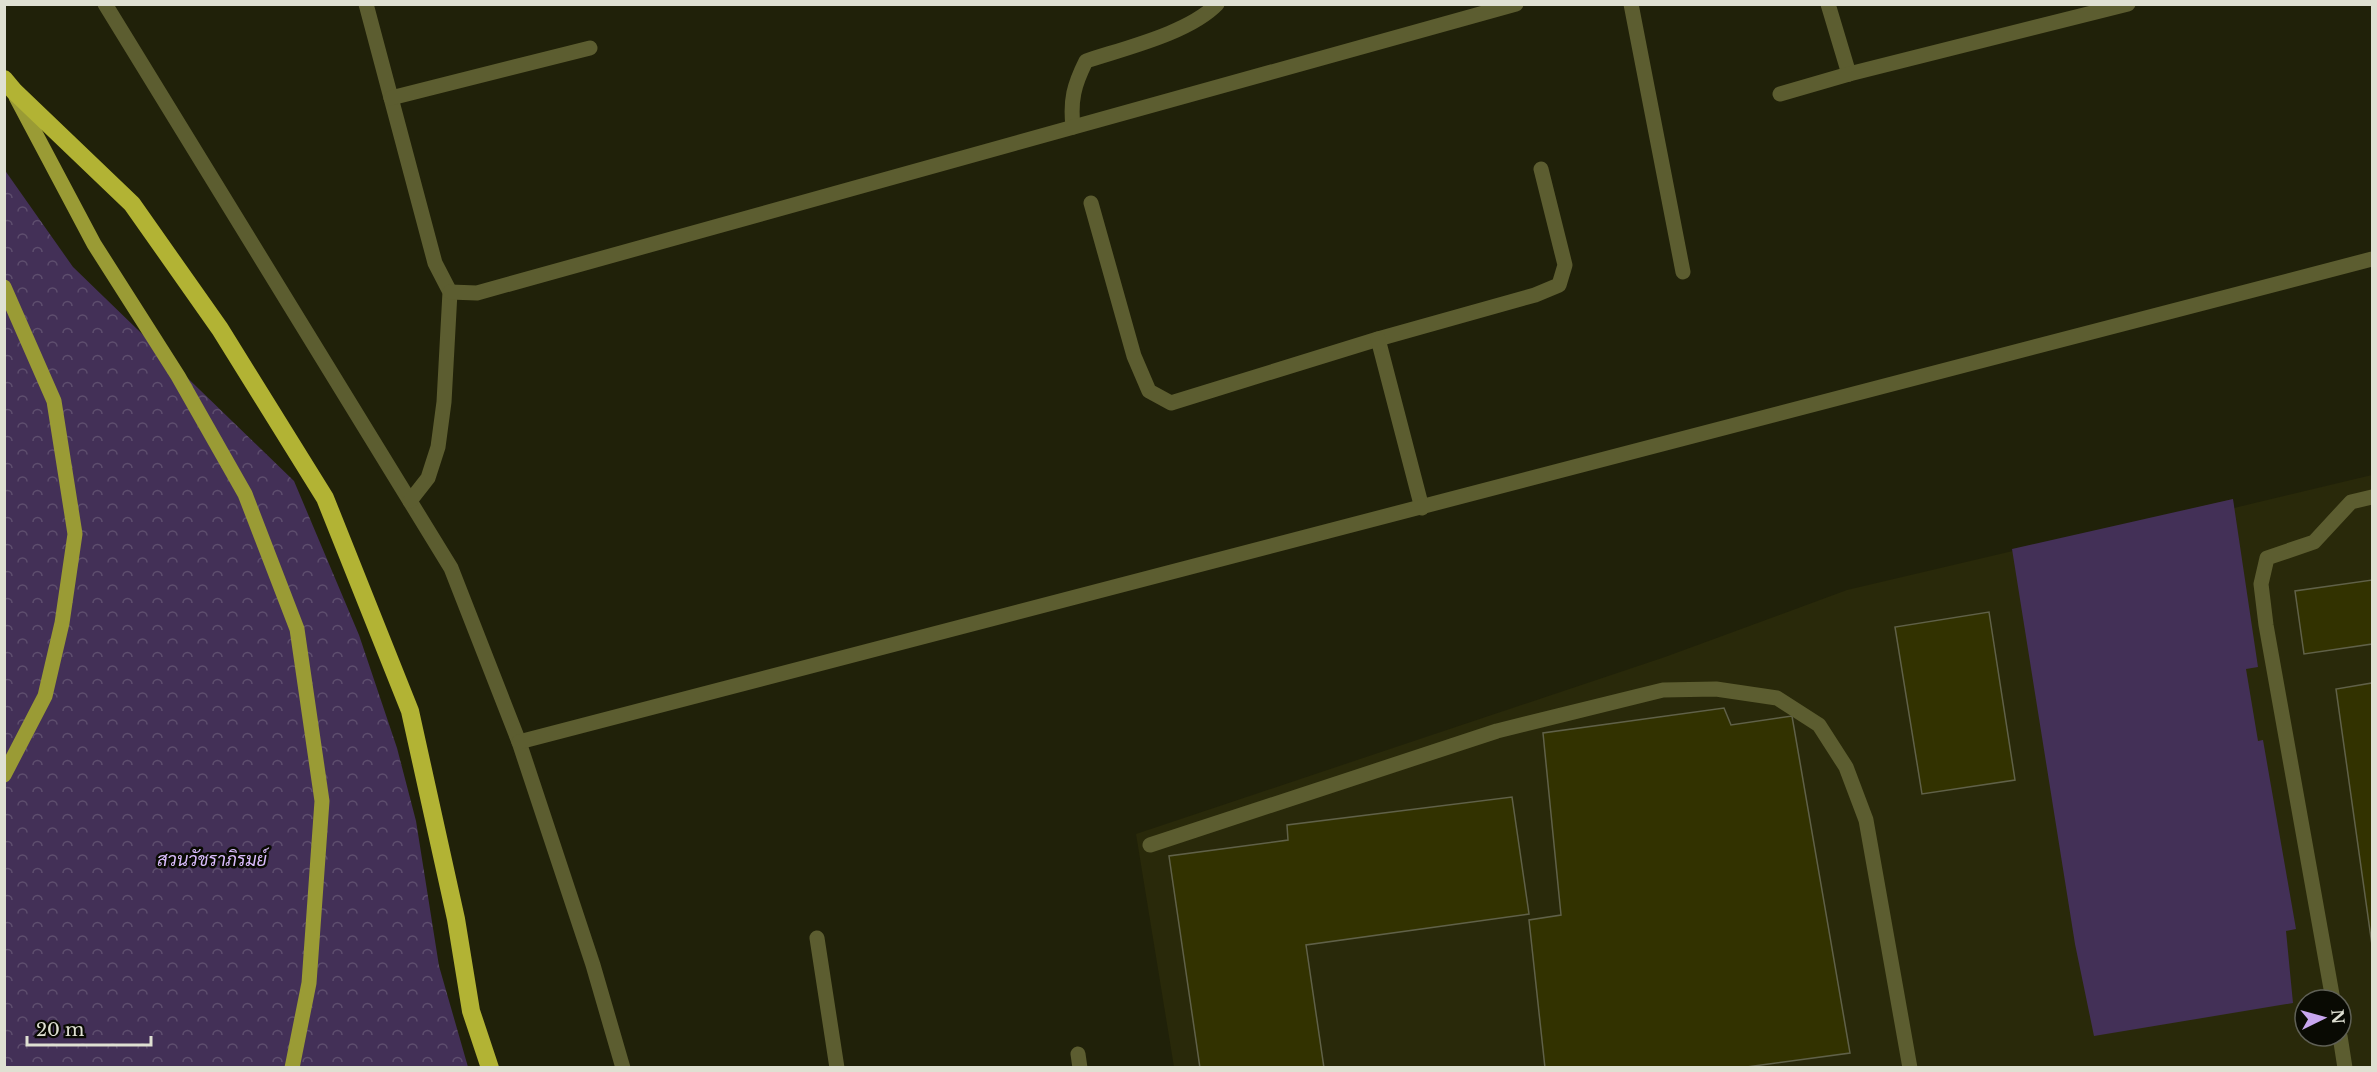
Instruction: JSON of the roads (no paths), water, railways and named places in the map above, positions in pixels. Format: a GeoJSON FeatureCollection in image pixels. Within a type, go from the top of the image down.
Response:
{"type":"FeatureCollection","features":[{"type":"Feature","properties":{"kind":"highway"},"geometry":{"type":"LineString","coordinates":[[9,85],[132,204],[220,329],[325,498],[410,711],[456,919],[471,1011],[490,1068]]}},
{"type":"Feature","properties":{"kind":"main road"},"geometry":{"type":"LineString","coordinates":[[9,85],[94,244],[178,376],[245,494],[297,629],[322,801],[309,983],[291,1068]]}},
{"type":"Feature","properties":{"kind":"main road"},"geometry":{"type":"LineString","coordinates":[[4,775],[45,696],[62,623],[75,534],[54,401],[5,287]]}},
{"type":"Feature","properties":{"kind":"street"},"geometry":{"type":"LineString","coordinates":[[105,4],[451,568],[519,742],[593,964],[623,1068]]}},
{"type":"Feature","properties":{"kind":"street"},"geometry":{"type":"LineString","coordinates":[[366,4],[435,262],[450,292],[444,402],[438,447],[428,478],[410,501]]}},
{"type":"Feature","properties":{"kind":"street"},"geometry":{"type":"LineString","coordinates":[[1073,127],[1070,105],[1077,80],[1086,61],[1159,36],[1206,16],[1217,4]]}},
{"type":"Feature","properties":{"kind":"street"},"geometry":{"type":"LineString","coordinates":[[1631,4],[1683,272]]}},
{"type":"Feature","properties":{"kind":"street"},"geometry":{"type":"LineString","coordinates":[[1828,4],[1849,74]]}},
{"type":"Feature","properties":{"kind":"street"},"geometry":{"type":"LineString","coordinates":[[1780,94],[1849,74],[2128,4]]}},
{"type":"Feature","properties":{"kind":"street"},"geometry":{"type":"LineString","coordinates":[[450,292],[477,293],[1512,5]]}},
{"type":"Feature","properties":{"kind":"street"},"geometry":{"type":"LineString","coordinates":[[391,98],[590,48]]}},
{"type":"Feature","properties":{"kind":"street"},"geometry":{"type":"LineString","coordinates":[[1091,203],[1134,356],[1149,391],[1172,403],[1378,339],[1535,296],[1559,285],[1565,265],[1541,169]]}},
{"type":"Feature","properties":{"kind":"street"},"geometry":{"type":"LineString","coordinates":[[519,742],[2373,259]]}},
{"type":"Feature","properties":{"kind":"street"},"geometry":{"type":"LineString","coordinates":[[1378,339],[1422,508]]}},
{"type":"Feature","properties":{"kind":"street"},"geometry":{"type":"LineString","coordinates":[[2331,988],[2266,625],[2261,584],[2267,558],[2313,542],[2351,502],[2373,497]]}},
{"type":"Feature","properties":{"kind":"street"},"geometry":{"type":"LineString","coordinates":[[1150,845],[1497,731],[1663,690],[1716,689],[1777,698],[1819,725],[1846,767],[1866,819],[1910,1068]]}},
{"type":"Feature","properties":{"kind":"street"},"geometry":{"type":"LineString","coordinates":[[817,938],[837,1068]]}},
{"type":"Feature","properties":{"kind":"street"},"geometry":{"type":"LineString","coordinates":[[2342,1048],[2345,1068]]}},
{"type":"Feature","properties":{"kind":"park label","name":"สวนวัชราภิรมย์"},"geometry":{"type":"Point","coordinates":[212,860]}}]}
